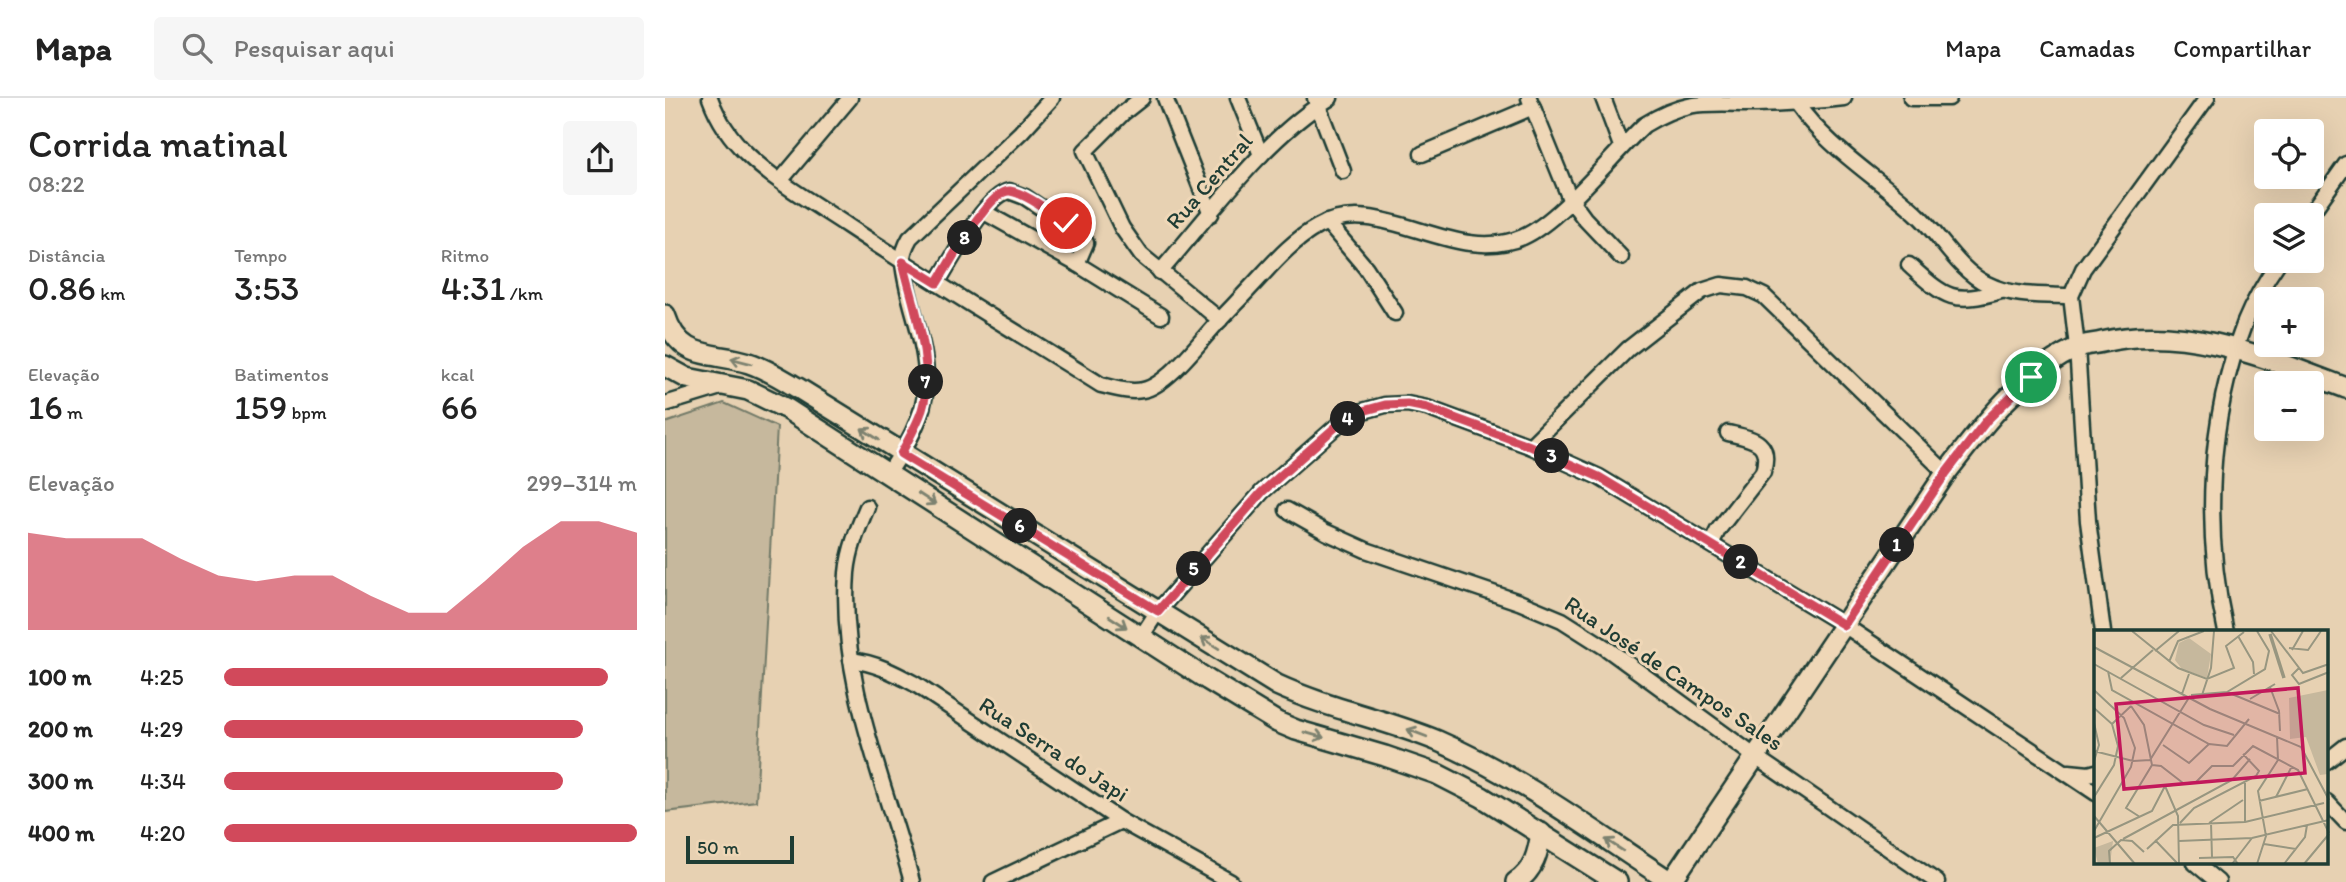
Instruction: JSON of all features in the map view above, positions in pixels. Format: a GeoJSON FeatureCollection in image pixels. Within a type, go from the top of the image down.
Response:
{"type":"FeatureCollection","features":[{"type":"Feature","properties":{"kind":"main road"},"geometry":{"type":"LineString","coordinates":[[667,326],[692,351],[731,358],[764,368],[802,390],[901,454],[1277,685],[1310,700],[1389,723],[1437,741],[1486,764],[1671,882],[1757,758],[1946,473],[1987,420],[2031,377],[2077,347],[2119,338],[2154,337],[2192,339],[2237,348],[2346,388]]}},
{"type":"Feature","properties":{"kind":"main road"},"geometry":{"type":"LineString","coordinates":[[665,366],[687,379],[748,390],[786,409],[1277,722],[1437,774],[1482,797],[1617,882]]}},
{"type":"Feature","properties":{"kind":"main road"},"geometry":{"type":"LineString","coordinates":[[1516,882],[1534,863],[1541,833]]}},
{"type":"Feature","properties":{"kind":"street"},"geometry":{"type":"LineString","coordinates":[[710,98],[716,114],[731,137],[749,156],[781,181],[903,262],[1101,385],[1125,391],[1146,390],[1174,372],[1286,249],[1327,222],[1359,216],[1381,218],[1447,240],[1497,243],[1526,236],[1547,222],[1621,146],[1676,101],[1796,103],[1844,98]]}},
{"type":"Feature","properties":{"kind":"street"},"geometry":{"type":"LineString","coordinates":[[781,181],[850,98]]}},
{"type":"Feature","properties":{"kind":"street"},"geometry":{"type":"LineString","coordinates":[[888,474],[922,410],[926,387],[925,358],[903,262],[906,245],[1052,98]]}},
{"type":"Feature","properties":{"kind":"street"},"geometry":{"type":"LineString","coordinates":[[1142,98],[1085,151],[1122,228],[1140,255],[1220,320]]}},
{"type":"Feature","properties":{"kind":"street"},"geometry":{"type":"LineString","coordinates":[[1165,98],[1211,214]]}},
{"type":"Feature","properties":{"kind":"street"},"geometry":{"type":"LineString","coordinates":[[1238,98],[1261,155]]}},
{"type":"Feature","properties":{"kind":"street"},"geometry":{"type":"LineString","coordinates":[[1603,98],[1621,146]]}},
{"type":"Feature","properties":{"kind":"street"},"geometry":{"type":"LineString","coordinates":[[1911,98],[1949,98]]}},
{"type":"Feature","properties":{"kind":"street"},"geometry":{"type":"LineString","coordinates":[[2103,630],[2088,521],[2077,347],[2071,296],[2083,269],[2207,98]]}},
{"type":"Feature","properties":{"kind":"street"},"geometry":{"type":"LineString","coordinates":[[1321,101],[1343,172]]}},
{"type":"Feature","properties":{"kind":"street","name":"Rua Central"},"geometry":{"type":"LineString","coordinates":[[1160,272],[1271,144],[1321,101]]}},
{"type":"Feature","properties":{"kind":"street"},"geometry":{"type":"LineString","coordinates":[[1422,154],[1531,103],[1570,199],[1621,257]]}},
{"type":"Feature","properties":{"kind":"street"},"geometry":{"type":"LineString","coordinates":[[1796,103],[1818,132],[1916,213],[1966,270],[1985,284],[2026,295],[2071,296]]}},
{"type":"Feature","properties":{"kind":"street"},"geometry":{"type":"LineString","coordinates":[[2318,203],[2346,163]]}},
{"type":"Feature","properties":{"kind":"street"},"geometry":{"type":"LineString","coordinates":[[937,283],[995,197],[1009,191],[1025,197],[1082,235],[1086,243],[1077,264]]}},
{"type":"Feature","properties":{"kind":"street"},"geometry":{"type":"LineString","coordinates":[[984,212],[1077,264],[1161,316]]}},
{"type":"Feature","properties":{"kind":"street"},"geometry":{"type":"LineString","coordinates":[[1327,222],[1366,268],[1395,313]]}},
{"type":"Feature","properties":{"kind":"street"},"geometry":{"type":"LineString","coordinates":[[1909,265],[1939,292],[1960,298],[1982,296],[2001,290]]}},
{"type":"Feature","properties":{"kind":"street"},"geometry":{"type":"LineString","coordinates":[[2226,630],[2213,527],[2214,470],[2224,385],[2246,320],[2271,273]]}},
{"type":"Feature","properties":{"kind":"street"},"geometry":{"type":"LineString","coordinates":[[1530,446],[1628,349],[1702,291],[1721,285],[1747,288],[1764,296],[1946,473]]}},
{"type":"Feature","properties":{"kind":"street"},"geometry":{"type":"LineString","coordinates":[[665,404],[726,385]]}},
{"type":"Feature","properties":{"kind":"street"},"geometry":{"type":"LineString","coordinates":[[1141,636],[1158,611],[1262,492],[1339,424],[1363,411],[1385,405],[1407,404],[1427,408],[1530,446],[1599,477],[1844,625],[2094,792]]}},
{"type":"Feature","properties":{"kind":"street"},"geometry":{"type":"LineString","coordinates":[[1711,544],[1718,530],[1763,472],[1766,460],[1764,450],[1756,440],[1728,433]]}},
{"type":"Feature","properties":{"kind":"street"},"geometry":{"type":"LineString","coordinates":[[867,507],[855,536],[847,573],[851,660],[860,712],[912,882]]}},
{"type":"Feature","properties":{"kind":"street","name":"Rua José de Campos Sales"},"geometry":{"type":"LineString","coordinates":[[1287,510],[1366,550],[1519,602],[1562,620],[1606,648],[1757,758],[1937,882]]}},
{"type":"Feature","properties":{"kind":"street","name":"Rua Serra do Japi"},"geometry":{"type":"LineString","coordinates":[[851,660],[871,662],[915,684],[1121,821],[1231,882]]}},
{"type":"Feature","properties":{"kind":"street"},"geometry":{"type":"LineString","coordinates":[[2329,759],[2346,746]]}},
{"type":"Feature","properties":{"kind":"street"},"geometry":{"type":"LineString","coordinates":[[2066,772],[2094,773]]}},
{"type":"Feature","properties":{"kind":"street"},"geometry":{"type":"LineString","coordinates":[[2329,804],[2346,822]]}},
{"type":"Feature","properties":{"kind":"street"},"geometry":{"type":"LineString","coordinates":[[993,882],[1121,821]]}},
{"type":"Feature","properties":{"kind":"street"},"geometry":{"type":"LineString","coordinates":[[2199,864],[2218,882]]}},
{"type":"Feature","properties":{"kind":"shaded area"},"geometry":{"type":"Polygon","coordinates":[[[724,403],[777,427],[756,801],[665,812],[665,423],[724,403]]]}},
{"type":"Feature","properties":{"kind":"route"},"geometry":{"type":"LineString","coordinates":[[1066,223],[1025,197],[1009,191],[1003,192],[995,197],[973,226],[937,283],[903,262],[925,358],[926,387],[922,410],[901,454],[1158,611],[1262,492],[1339,424],[1363,411],[1385,405],[1407,404],[1427,408],[1530,446],[1599,477],[1844,625],[1946,473],[1987,420],[2031,377]]}}]}
